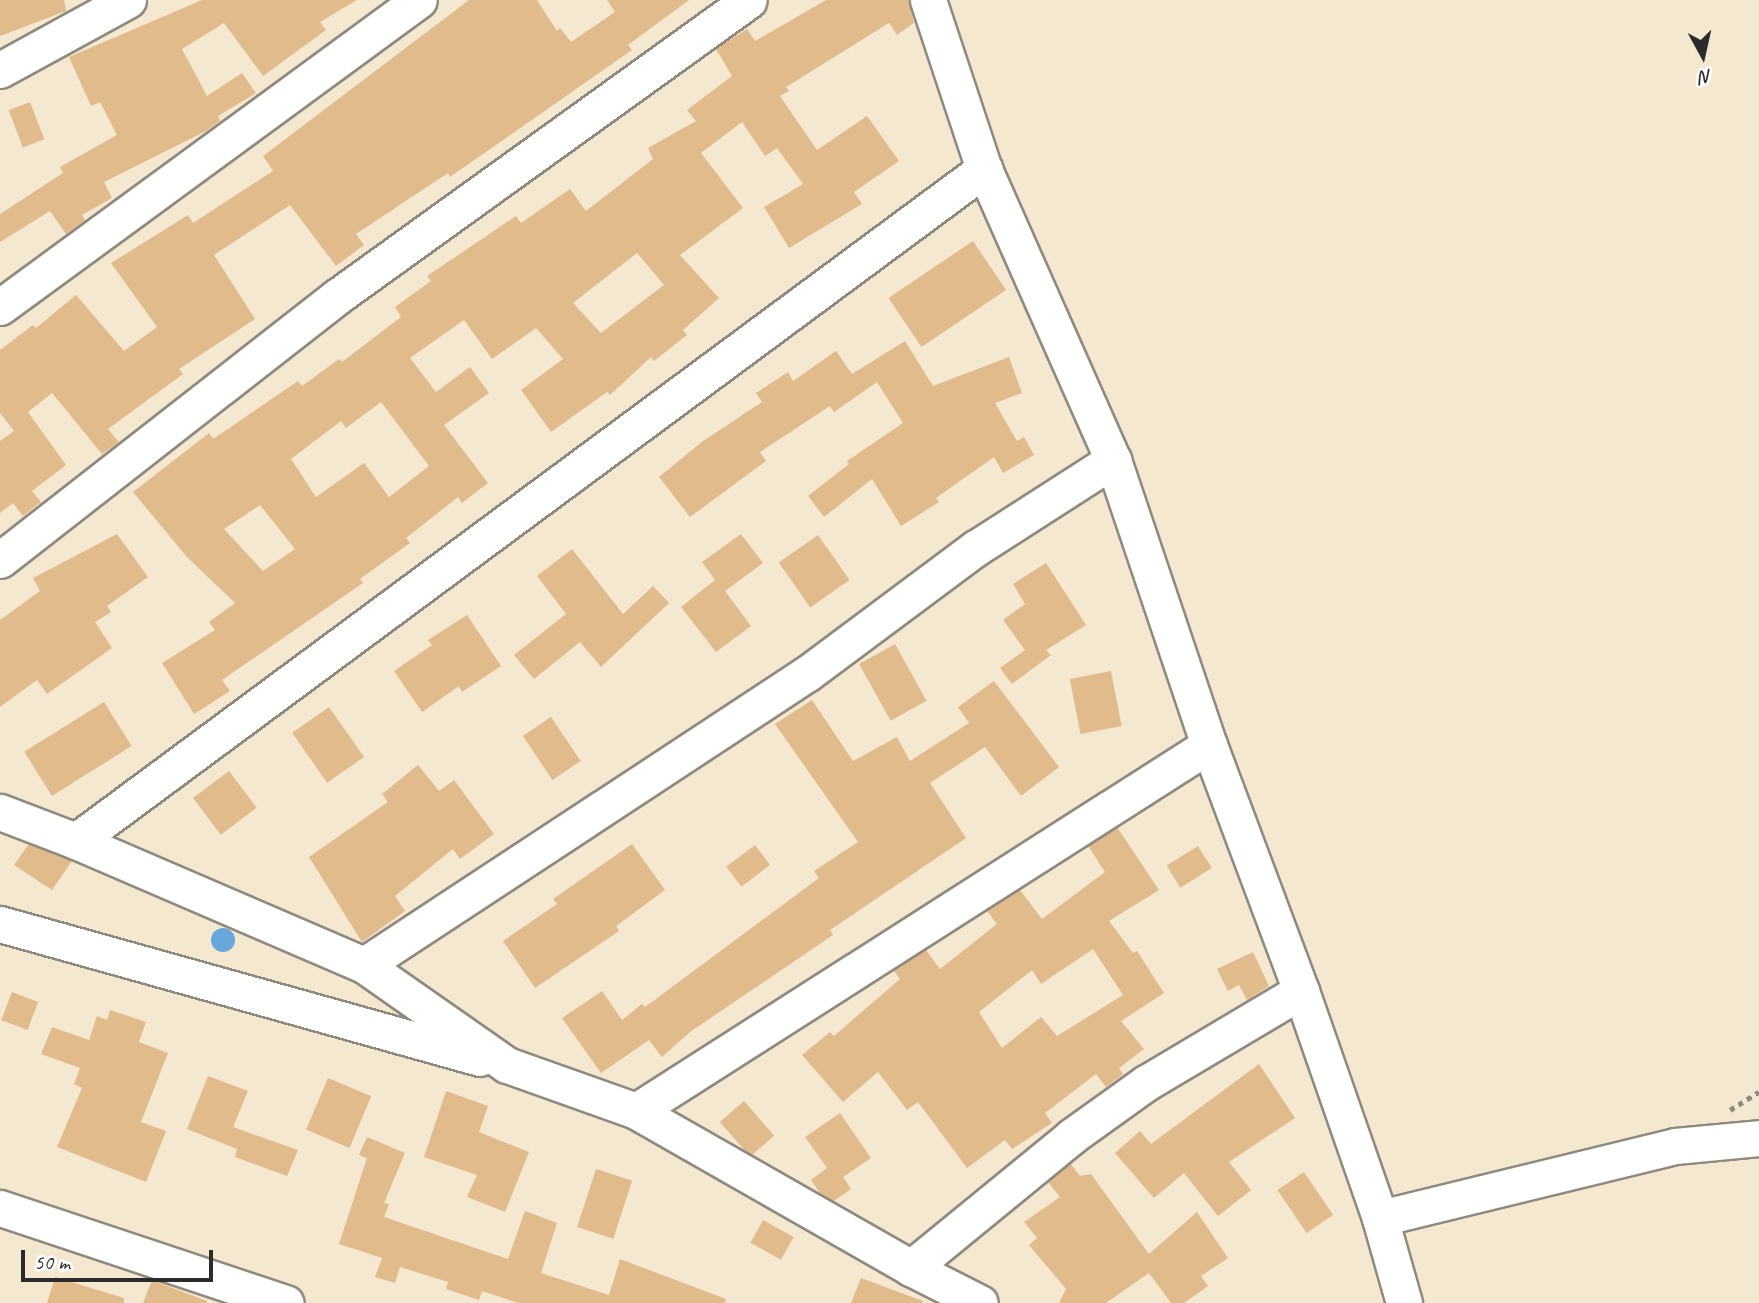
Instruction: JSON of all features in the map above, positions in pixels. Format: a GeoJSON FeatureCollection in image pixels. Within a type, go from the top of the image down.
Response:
{"type":"FeatureCollection","features":[{"type":"Feature","properties":{"kind":"street"},"geometry":{"type":"LineString","coordinates":[[0,71],[128,0]]}},
{"type":"Feature","properties":{"kind":"street"},"geometry":{"type":"LineString","coordinates":[[0,307],[419,0]]}},
{"type":"Feature","properties":{"kind":"street"},"geometry":{"type":"LineString","coordinates":[[0,560],[338,296],[749,0]]}},
{"type":"Feature","properties":{"kind":"street"},"geometry":{"type":"LineString","coordinates":[[928,0],[984,169],[1113,460],[1209,745],[1301,991],[1380,1218],[1404,1303]]}},
{"type":"Feature","properties":{"kind":"street"},"geometry":{"type":"LineString","coordinates":[[76,841],[984,169]]}},
{"type":"Feature","properties":{"kind":"street"},"geometry":{"type":"LineString","coordinates":[[364,965],[808,673],[976,548],[1113,460]]}},
{"type":"Feature","properties":{"kind":"street"},"geometry":{"type":"LineString","coordinates":[[636,1111],[1209,745]]}},
{"type":"Feature","properties":{"kind":"street"},"geometry":{"type":"LineString","coordinates":[[0,812],[76,841],[364,965],[507,1065]]}},
{"type":"Feature","properties":{"kind":"street"},"geometry":{"type":"LineString","coordinates":[[0,924],[507,1065],[636,1111],[911,1268],[980,1303]]}},
{"type":"Feature","properties":{"kind":"street"},"geometry":{"type":"LineString","coordinates":[[911,1268],[1072,1136],[1146,1083],[1301,991]]}},
{"type":"Feature","properties":{"kind":"street"},"geometry":{"type":"LineString","coordinates":[[1380,1218],[1675,1146],[1759,1138]]}},
{"type":"Feature","properties":{"kind":"street"},"geometry":{"type":"LineString","coordinates":[[0,1208],[286,1303]]}},
{"type":"Feature","properties":{"kind":"water"},"geometry":{"type":"Polygon","coordinates":[[[223,928],[232,931],[235,940],[232,949],[223,952],[214,949],[211,940],[214,931],[223,928]]]}},
{"type":"Feature","properties":{"kind":"building"},"geometry":{"type":"Polygon","coordinates":[[[0,0],[64,0],[66,11],[0,36],[0,0]]]}},
{"type":"Feature","properties":{"kind":"building"},"geometry":{"type":"Polygon","coordinates":[[[202,0],[357,0],[320,22],[326,30],[263,76],[224,23],[182,49],[207,96],[242,73],[256,93],[218,116],[220,121],[206,131],[104,182],[112,198],[82,215],[85,220],[66,234],[50,211],[0,242],[0,214],[63,173],[60,167],[117,135],[100,102],[91,106],[69,57],[202,0]]]}},
{"type":"Feature","properties":{"kind":"building"},"geometry":{"type":"Polygon","coordinates":[[[469,0],[537,0],[557,31],[560,28],[571,42],[615,12],[607,0],[689,0],[628,45],[632,50],[450,177],[448,173],[356,234],[364,245],[336,266],[290,205],[214,255],[255,319],[179,369],[183,374],[108,429],[119,442],[102,454],[52,393],[28,412],[66,465],[32,491],[41,502],[23,516],[13,503],[0,513],[0,441],[14,431],[0,413],[0,350],[33,325],[36,328],[76,295],[124,351],[157,327],[111,263],[188,215],[193,223],[273,171],[263,156],[469,0]]]}},
{"type":"Feature","properties":{"kind":"building"},"geometry":{"type":"Polygon","coordinates":[[[826,0],[908,0],[914,23],[897,35],[889,23],[786,87],[789,91],[780,96],[817,150],[867,116],[899,161],[854,192],[862,204],[789,248],[764,207],[803,184],[777,148],[765,156],[742,122],[701,153],[743,208],[680,255],[719,298],[683,330],[687,335],[654,361],[651,357],[610,395],[607,392],[551,432],[521,390],[563,359],[536,328],[492,359],[464,320],[410,358],[436,392],[470,367],[489,393],[444,425],[488,483],[462,503],[458,497],[406,538],[410,543],[360,579],[363,583],[222,680],[230,691],[194,714],[162,663],[215,630],[209,622],[235,603],[187,557],[133,492],[209,433],[213,439],[298,381],[302,386],[339,359],[342,362],[401,317],[395,307],[431,281],[427,276],[516,216],[521,223],[570,189],[586,211],[653,159],[648,148],[696,121],[687,110],[732,76],[716,49],[747,29],[755,41],[826,0]],[[637,253],[573,303],[601,333],[664,285],[637,253]],[[381,402],[346,428],[341,421],[291,459],[316,497],[364,463],[389,497],[429,466],[381,402]],[[260,505],[224,529],[263,571],[295,549],[260,505]]]}},
{"type":"Feature","properties":{"kind":"building"},"geometry":{"type":"Polygon","coordinates":[[[30,102],[44,139],[23,148],[9,110],[30,102]]]}},
{"type":"Feature","properties":{"kind":"building"},"geometry":{"type":"Polygon","coordinates":[[[973,241],[1006,290],[921,347],[888,298],[973,241]]]}},
{"type":"Feature","properties":{"kind":"building"},"geometry":{"type":"Polygon","coordinates":[[[905,341],[933,386],[1009,357],[1022,393],[995,403],[1017,441],[1024,437],[1034,455],[1003,473],[994,457],[936,498],[939,502],[901,526],[872,479],[824,517],[808,496],[849,464],[847,461],[903,423],[877,382],[834,412],[830,406],[760,452],[766,461],[690,517],[659,477],[703,441],[762,402],[756,393],[788,372],[793,381],[836,351],[852,374],[905,341]]]}},
{"type":"Feature","properties":{"kind":"building"},"geometry":{"type":"Polygon","coordinates":[[[117,534],[148,577],[107,606],[111,612],[95,622],[112,648],[47,694],[37,680],[0,707],[0,620],[40,591],[33,578],[117,534]]]}},
{"type":"Feature","properties":{"kind":"building"},"geometry":{"type":"Polygon","coordinates":[[[741,534],[763,563],[725,591],[751,626],[716,652],[681,607],[715,580],[702,562],[741,534]]]}},
{"type":"Feature","properties":{"kind":"building"},"geometry":{"type":"Polygon","coordinates":[[[818,535],[850,580],[810,608],[779,563],[818,535]]]}},
{"type":"Feature","properties":{"kind":"building"},"geometry":{"type":"Polygon","coordinates":[[[572,549],[623,614],[653,586],[669,603],[601,667],[580,642],[534,679],[514,655],[566,614],[537,576],[572,549]]]}},
{"type":"Feature","properties":{"kind":"building"},"geometry":{"type":"Polygon","coordinates":[[[1046,563],[1086,625],[1046,650],[1051,655],[1012,684],[1000,668],[1025,650],[1003,620],[1025,604],[1013,584],[1046,563]]]}},
{"type":"Feature","properties":{"kind":"building"},"geometry":{"type":"Polygon","coordinates":[[[467,615],[501,666],[462,692],[459,686],[422,712],[394,671],[432,645],[428,640],[467,615]]]}},
{"type":"Feature","properties":{"kind":"building"},"geometry":{"type":"Polygon","coordinates":[[[895,644],[927,701],[891,721],[859,664],[895,644]]]}},
{"type":"Feature","properties":{"kind":"building"},"geometry":{"type":"Polygon","coordinates":[[[1111,671],[1122,726],[1080,734],[1070,679],[1111,671]]]}},
{"type":"Feature","properties":{"kind":"building"},"geometry":{"type":"Polygon","coordinates":[[[994,681],[1059,767],[1021,796],[985,747],[930,783],[966,838],[830,930],[833,935],[690,1032],[662,1057],[649,1040],[601,1073],[562,1018],[602,991],[622,1020],[642,1004],[645,1007],[819,878],[814,871],[858,842],[775,724],[812,700],[853,761],[897,737],[910,761],[969,723],[958,707],[994,681]]]}},
{"type":"Feature","properties":{"kind":"building"},"geometry":{"type":"Polygon","coordinates":[[[104,702],[132,746],[52,796],[24,752],[104,702]]]}},
{"type":"Feature","properties":{"kind":"building"},"geometry":{"type":"Polygon","coordinates":[[[329,707],[364,757],[327,783],[292,733],[329,707]]]}},
{"type":"Feature","properties":{"kind":"building"},"geometry":{"type":"Polygon","coordinates":[[[551,717],[581,761],[552,780],[523,736],[551,717]]]}},
{"type":"Feature","properties":{"kind":"building"},"geometry":{"type":"Polygon","coordinates":[[[418,765],[439,791],[454,780],[494,834],[460,859],[453,849],[395,896],[405,911],[362,942],[309,857],[388,802],[382,794],[418,765]]]}},
{"type":"Feature","properties":{"kind":"building"},"geometry":{"type":"Polygon","coordinates":[[[229,771],[257,808],[221,835],[193,798],[229,771]]]}},
{"type":"Feature","properties":{"kind":"building"},"geometry":{"type":"Polygon","coordinates":[[[1117,827],[1159,890],[1109,921],[1133,953],[1137,951],[1164,993],[1121,1021],[1144,1049],[1119,1068],[1123,1074],[1106,1087],[1096,1074],[1045,1113],[1052,1123],[1012,1149],[1005,1140],[967,1168],[918,1102],[907,1110],[878,1072],[843,1102],[802,1055],[830,1032],[834,1036],[900,979],[894,971],[926,950],[940,969],[997,924],[987,911],[1020,890],[1042,919],[1105,872],[1088,846],[1117,827]],[[1093,949],[1041,984],[1032,970],[979,1012],[1002,1048],[1041,1017],[1057,1036],[1123,995],[1093,949]]]}},
{"type":"Feature","properties":{"kind":"building"},"geometry":{"type":"Polygon","coordinates":[[[29,844],[72,861],[52,890],[14,865],[29,844]]]}},
{"type":"Feature","properties":{"kind":"building"},"geometry":{"type":"Polygon","coordinates":[[[632,844],[665,890],[616,926],[619,931],[535,988],[503,941],[557,904],[553,899],[632,844]]]}},
{"type":"Feature","properties":{"kind":"building"},"geometry":{"type":"Polygon","coordinates":[[[755,845],[770,865],[741,887],[726,867],[755,845]]]}},
{"type":"Feature","properties":{"kind":"building"},"geometry":{"type":"Polygon","coordinates":[[[1198,846],[1212,868],[1180,888],[1167,866],[1198,846]]]}},
{"type":"Feature","properties":{"kind":"building"},"geometry":{"type":"Polygon","coordinates":[[[1253,952],[1269,986],[1247,1000],[1239,985],[1228,991],[1217,969],[1253,952]]]}},
{"type":"Feature","properties":{"kind":"building"},"geometry":{"type":"Polygon","coordinates":[[[12,992],[38,1002],[27,1030],[1,1020],[12,992]]]}},
{"type":"Feature","properties":{"kind":"building"},"geometry":{"type":"Polygon","coordinates":[[[110,1010],[146,1022],[139,1042],[168,1053],[141,1122],[166,1131],[146,1182],[57,1147],[82,1088],[74,1084],[80,1068],[41,1054],[52,1027],[89,1040],[97,1016],[107,1020],[110,1010]]]}},
{"type":"Feature","properties":{"kind":"building"},"geometry":{"type":"Polygon","coordinates":[[[1259,1064],[1295,1118],[1229,1162],[1251,1190],[1218,1216],[1184,1173],[1154,1198],[1115,1153],[1140,1131],[1151,1144],[1259,1064]]]}},
{"type":"Feature","properties":{"kind":"building"},"geometry":{"type":"Polygon","coordinates":[[[208,1076],[248,1091],[233,1127],[298,1150],[287,1176],[235,1157],[237,1149],[187,1129],[208,1076]]]}},
{"type":"Feature","properties":{"kind":"building"},"geometry":{"type":"Polygon","coordinates":[[[328,1078],[371,1096],[349,1148],[306,1130],[328,1078]]]}},
{"type":"Feature","properties":{"kind":"building"},"geometry":{"type":"Polygon","coordinates":[[[446,1091],[488,1106],[479,1132],[529,1152],[505,1212],[467,1197],[477,1175],[424,1157],[446,1091]]]}},
{"type":"Feature","properties":{"kind":"building"},"geometry":{"type":"Polygon","coordinates":[[[744,1101],[774,1136],[750,1157],[720,1122],[744,1101]]]}},
{"type":"Feature","properties":{"kind":"building"},"geometry":{"type":"Polygon","coordinates":[[[840,1113],[871,1158],[843,1177],[851,1189],[834,1201],[820,1193],[811,1180],[827,1168],[805,1137],[840,1113]]]}},
{"type":"Feature","properties":{"kind":"building"},"geometry":{"type":"Polygon","coordinates":[[[367,1137],[405,1153],[384,1203],[389,1204],[384,1217],[508,1259],[525,1211],[557,1223],[541,1273],[609,1295],[620,1259],[726,1299],[725,1303],[518,1303],[482,1291],[479,1300],[446,1289],[448,1282],[400,1267],[395,1283],[375,1277],[382,1258],[339,1244],[367,1158],[359,1155],[367,1137]]]}},
{"type":"Feature","properties":{"kind":"building"},"geometry":{"type":"Polygon","coordinates":[[[1070,1163],[1080,1176],[1091,1174],[1149,1254],[1197,1212],[1228,1258],[1201,1276],[1208,1286],[1184,1303],[1171,1303],[1149,1273],[1106,1303],[1059,1303],[1066,1289],[1029,1245],[1037,1238],[1024,1222],[1060,1197],[1048,1182],[1070,1163]]]}},
{"type":"Feature","properties":{"kind":"building"},"geometry":{"type":"Polygon","coordinates":[[[596,1169],[632,1181],[613,1239],[577,1227],[596,1169]]]}},
{"type":"Feature","properties":{"kind":"building"},"geometry":{"type":"Polygon","coordinates":[[[1304,1172],[1333,1215],[1307,1233],[1277,1190],[1304,1172]]]}},
{"type":"Feature","properties":{"kind":"building"},"geometry":{"type":"Polygon","coordinates":[[[763,1220],[794,1237],[781,1260],[750,1243],[763,1220]]]}},
{"type":"Feature","properties":{"kind":"building"},"geometry":{"type":"Polygon","coordinates":[[[55,1277],[124,1298],[124,1303],[47,1303],[55,1277]]]}},
{"type":"Feature","properties":{"kind":"building"},"geometry":{"type":"Polygon","coordinates":[[[861,1278],[923,1301],[851,1303],[861,1278]]]}},
{"type":"Feature","properties":{"kind":"building"},"geometry":{"type":"Polygon","coordinates":[[[152,1280],[207,1301],[207,1303],[143,1303],[152,1280]]]}}]}
